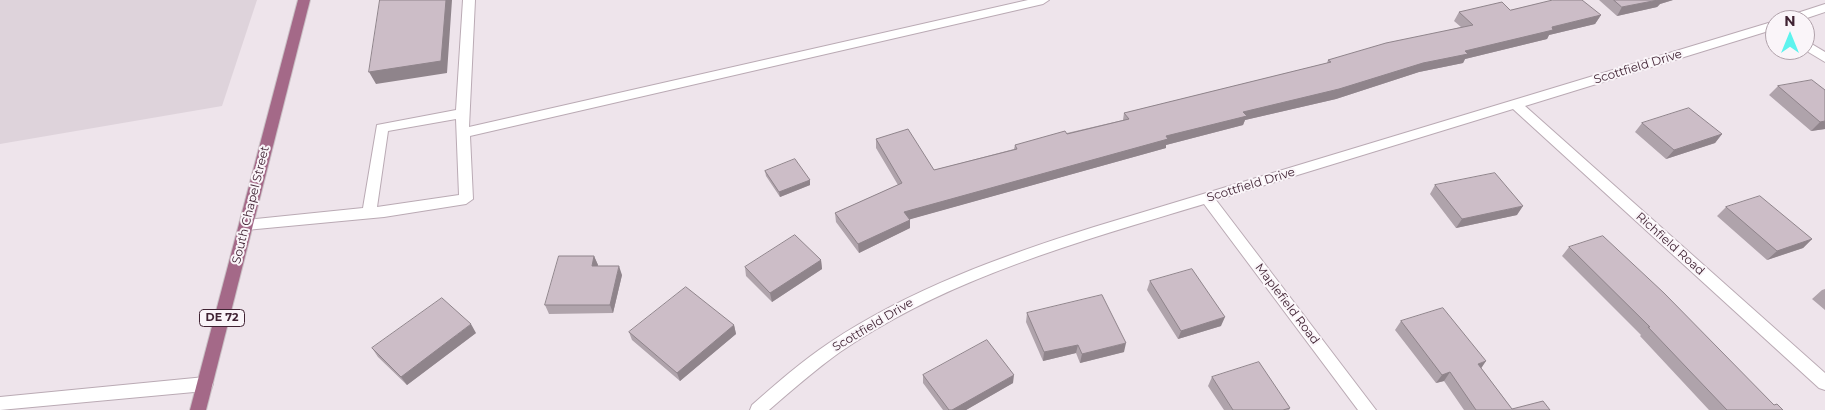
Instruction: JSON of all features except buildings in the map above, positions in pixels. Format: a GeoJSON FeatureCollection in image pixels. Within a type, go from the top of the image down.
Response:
{"type":"FeatureCollection","features":[{"type":"Feature","properties":{"kind":"main road","name":"South Chapel Street"},"geometry":{"type":"LineString","coordinates":[[198,410],[304,0]]}},
{"type":"Feature","properties":{"kind":"street"},"geometry":{"type":"LineString","coordinates":[[463,133],[1043,0]]}},
{"type":"Feature","properties":{"kind":"street","name":"Scottfield Drive"},"geometry":{"type":"LineString","coordinates":[[758,410],[810,365],[856,333],[898,308],[945,285],[1042,249],[1765,28]]}},
{"type":"Feature","properties":{"kind":"street","name":"Richfield Road"},"geometry":{"type":"LineString","coordinates":[[1516,105],[1825,383]]}},
{"type":"Feature","properties":{"kind":"street"},"geometry":{"type":"LineString","coordinates":[[369,212],[382,128],[462,113]]}},
{"type":"Feature","properties":{"kind":"street","name":"Maplefield Road"},"geometry":{"type":"LineString","coordinates":[[1207,198],[1368,410]]}},
{"type":"Feature","properties":{"kind":"street"},"geometry":{"type":"LineString","coordinates":[[0,404],[205,384]]}},
{"type":"Feature","properties":{"kind":"lane"},"geometry":{"type":"LineString","coordinates":[[246,225],[421,208],[466,199],[462,113],[469,0]]}},
{"type":"Feature","properties":{"kind":"shaded area"},"geometry":{"type":"Polygon","coordinates":[[[0,0],[257,0],[222,106],[0,144],[0,0]]]}}]}
